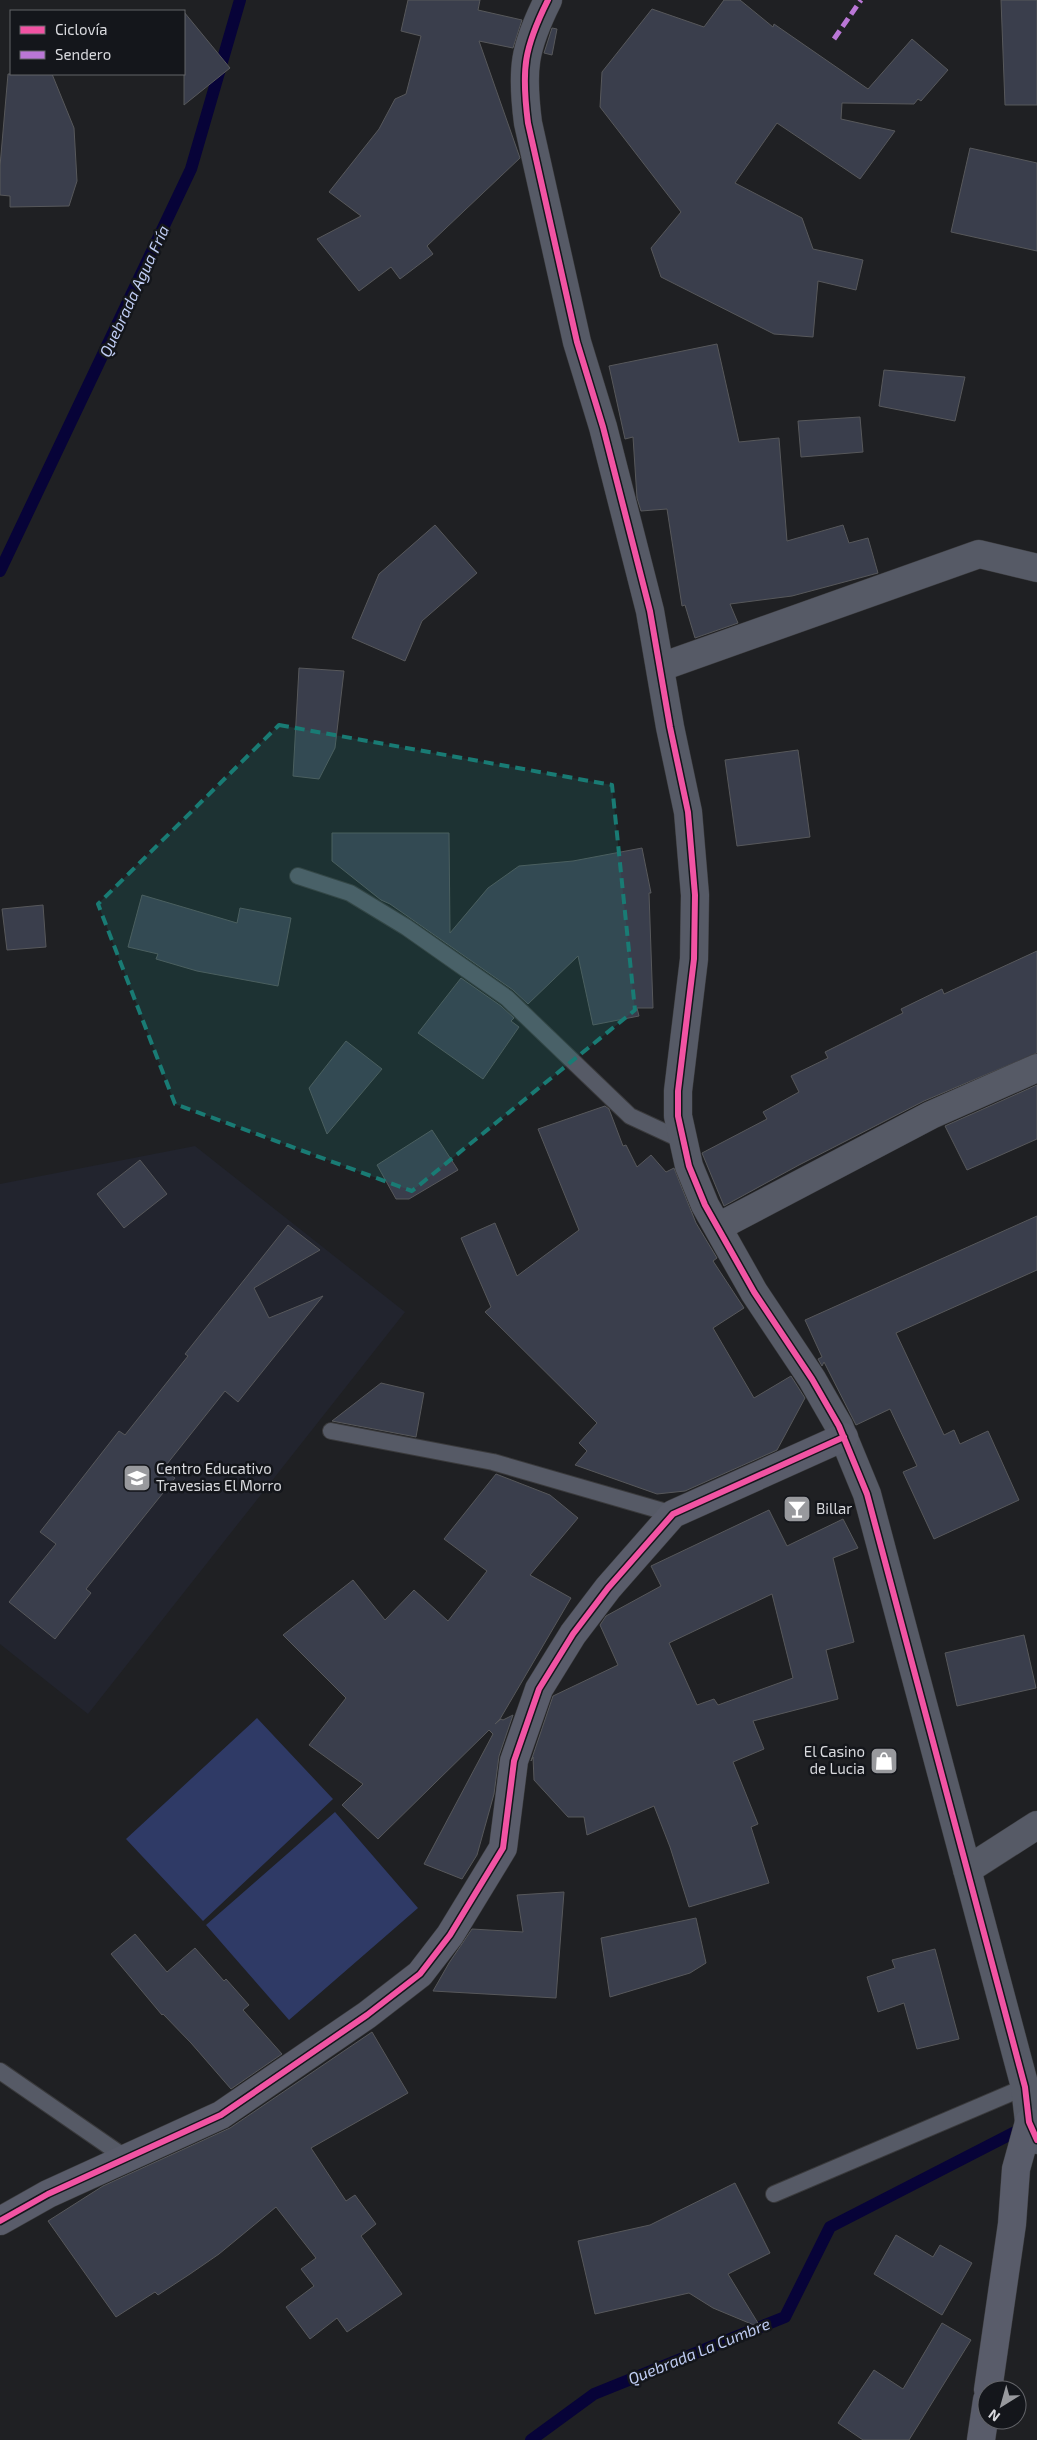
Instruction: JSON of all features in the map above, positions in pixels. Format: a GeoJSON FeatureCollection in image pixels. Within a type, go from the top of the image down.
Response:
{"type":"FeatureCollection","features":[{"type":"Feature","properties":{"kind":"street"},"geometry":{"type":"LineString","coordinates":[[548,0],[532,32],[525,61],[524,91],[528,123],[577,342],[602,427],[650,611],[670,727],[688,812],[695,895],[694,959],[678,1091],[678,1116],[689,1166],[705,1205],[754,1292],[812,1379],[844,1437],[867,1494],[1025,2087],[1033,2131],[1016,2169],[1012,2224],[989,2380]]}},
{"type":"Feature","properties":{"kind":"street"},"geometry":{"type":"LineString","coordinates":[[661,667],[979,554],[1037,568]]}},
{"type":"Feature","properties":{"kind":"street"},"geometry":{"type":"LineString","coordinates":[[718,1227],[931,1115],[1037,1068]]}},
{"type":"Feature","properties":{"kind":"street"},"geometry":{"type":"LineString","coordinates":[[0,2221],[48,2194],[221,2115],[367,2016],[420,1974],[450,1935],[503,1848],[514,1761],[539,1690],[573,1634],[608,1588],[672,1514],[844,1437]]}},
{"type":"Feature","properties":{"kind":"street"},"geometry":{"type":"LineString","coordinates":[[967,1870],[1037,1825]]}},
{"type":"Feature","properties":{"kind":"lane"},"geometry":{"type":"LineString","coordinates":[[298,876],[350,893],[406,926],[507,998],[630,1116],[684,1141]]}},
{"type":"Feature","properties":{"kind":"lane"},"geometry":{"type":"LineString","coordinates":[[330,1431],[494,1462],[672,1514]]}},
{"type":"Feature","properties":{"kind":"lane"},"geometry":{"type":"LineString","coordinates":[[0,2071],[126,2158]]}},
{"type":"Feature","properties":{"kind":"lane"},"geometry":{"type":"LineString","coordinates":[[774,2194],[1025,2087]]}},
{"type":"Feature","properties":{"kind":"highlighted area"},"geometry":{"type":"Polygon","coordinates":[[[279,725],[612,785],[635,1010],[412,1191],[175,1104],[98,904],[279,725]]]}},
{"type":"Feature","properties":{"kind":"shaded area","name":"Centro Educativo Travesias El Morro"},"geometry":{"type":"Polygon","coordinates":[[[195,1146],[405,1312],[88,1714],[0,1644],[0,1184],[195,1146]]]}},
{"type":"Feature","properties":{"kind":"shaded area"},"geometry":{"type":"Polygon","coordinates":[[[257,1718],[333,1799],[203,1921],[126,1839],[257,1718]]]}},
{"type":"Feature","properties":{"kind":"shaded area"},"geometry":{"type":"Polygon","coordinates":[[[335,1812],[418,1908],[289,2020],[206,1925],[335,1812]]]}},
{"type":"Feature","properties":{"kind":"building"},"geometry":{"type":"Polygon","coordinates":[[[408,0],[480,0],[478,10],[522,20],[513,48],[479,41],[520,158],[427,246],[433,254],[400,279],[391,267],[359,291],[317,239],[361,216],[329,192],[379,129],[395,99],[406,94],[421,36],[401,31],[408,0]]]}},
{"type":"Feature","properties":{"kind":"building"},"geometry":{"type":"Polygon","coordinates":[[[724,0],[740,0],[773,27],[774,24],[868,89],[912,39],[948,70],[921,101],[918,99],[914,104],[842,103],[841,119],[895,131],[860,179],[777,123],[735,183],[802,218],[813,249],[863,260],[856,290],[818,281],[813,337],[774,334],[661,277],[651,248],[681,212],[600,107],[602,72],[652,9],[704,27],[724,0]]]}},
{"type":"Feature","properties":{"kind":"building"},"geometry":{"type":"Polygon","coordinates":[[[1001,0],[1037,0],[1037,105],[1005,105],[1001,0]]]}},
{"type":"Feature","properties":{"kind":"building"},"geometry":{"type":"Polygon","coordinates":[[[185,13],[230,68],[184,105],[185,75],[185,13]]]}},
{"type":"Feature","properties":{"kind":"building"},"geometry":{"type":"Polygon","coordinates":[[[552,28],[557,29],[552,55],[544,53],[552,28]]]}},
{"type":"Feature","properties":{"kind":"building"},"geometry":{"type":"Polygon","coordinates":[[[8,74],[52,75],[74,128],[77,181],[69,206],[10,207],[10,196],[0,195],[0,166],[8,74]]]}},
{"type":"Feature","properties":{"kind":"building"},"geometry":{"type":"Polygon","coordinates":[[[970,148],[1037,163],[1037,251],[951,232],[970,148]]]}},
{"type":"Feature","properties":{"kind":"building"},"geometry":{"type":"Polygon","coordinates":[[[717,344],[739,442],[779,438],[787,541],[843,525],[849,543],[868,538],[878,573],[792,596],[730,604],[738,623],[695,638],[685,605],[682,606],[667,509],[641,511],[637,498],[633,437],[625,439],[609,366],[717,344]]]}},
{"type":"Feature","properties":{"kind":"building"},"geometry":{"type":"Polygon","coordinates":[[[884,370],[965,377],[955,421],[879,406],[884,370]]]}},
{"type":"Feature","properties":{"kind":"building"},"geometry":{"type":"Polygon","coordinates":[[[860,417],[863,452],[801,457],[798,421],[860,417]]]}},
{"type":"Feature","properties":{"kind":"building"},"geometry":{"type":"Polygon","coordinates":[[[435,525],[477,573],[422,621],[405,661],[352,638],[379,574],[435,525]]]}},
{"type":"Feature","properties":{"kind":"building"},"geometry":{"type":"Polygon","coordinates":[[[299,668],[344,671],[335,748],[319,779],[293,776],[299,668]]]}},
{"type":"Feature","properties":{"kind":"building"},"geometry":{"type":"Polygon","coordinates":[[[798,750],[810,837],[737,846],[725,760],[798,750]]]}},
{"type":"Feature","properties":{"kind":"building"},"geometry":{"type":"Polygon","coordinates":[[[332,833],[449,833],[450,933],[488,888],[519,866],[573,861],[642,848],[651,893],[649,893],[653,1008],[637,1008],[639,1016],[593,1025],[578,956],[528,1004],[513,990],[390,904],[381,900],[332,861],[332,833]]]}},
{"type":"Feature","properties":{"kind":"building"},"geometry":{"type":"Polygon","coordinates":[[[142,895],[237,923],[240,908],[291,918],[278,986],[197,971],[156,959],[158,954],[128,947],[142,895]]]}},
{"type":"Feature","properties":{"kind":"building"},"geometry":{"type":"Polygon","coordinates":[[[43,905],[46,947],[7,950],[2,909],[43,905]]]}},
{"type":"Feature","properties":{"kind":"building"},"geometry":{"type":"Polygon","coordinates":[[[1037,951],[1037,1053],[924,1101],[724,1206],[702,1153],[767,1119],[763,1112],[799,1092],[791,1076],[828,1058],[825,1052],[903,1013],[901,1009],[942,989],[944,994],[1037,951]]]}},
{"type":"Feature","properties":{"kind":"building"},"geometry":{"type":"Polygon","coordinates":[[[461,978],[501,1006],[514,1018],[511,1021],[519,1027],[483,1079],[418,1033],[461,978]]]}},
{"type":"Feature","properties":{"kind":"building"},"geometry":{"type":"Polygon","coordinates":[[[346,1041],[382,1069],[327,1134],[309,1088],[346,1041]]]}},
{"type":"Feature","properties":{"kind":"building"},"geometry":{"type":"Polygon","coordinates":[[[1037,1085],[1037,1139],[967,1170],[945,1126],[1037,1085]]]}},
{"type":"Feature","properties":{"kind":"building"},"geometry":{"type":"Polygon","coordinates":[[[605,1106],[609,1109],[623,1146],[626,1145],[637,1167],[651,1155],[666,1172],[674,1168],[696,1223],[717,1258],[713,1261],[744,1308],[713,1328],[754,1398],[791,1376],[805,1398],[777,1450],[685,1491],[657,1494],[575,1465],[587,1451],[579,1443],[597,1423],[485,1312],[491,1307],[461,1238],[495,1223],[517,1276],[579,1230],[538,1129],[605,1106]]]}},
{"type":"Feature","properties":{"kind":"building"},"geometry":{"type":"Polygon","coordinates":[[[432,1130],[458,1170],[409,1199],[396,1199],[377,1165],[432,1130]]]}},
{"type":"Feature","properties":{"kind":"building"},"geometry":{"type":"Polygon","coordinates":[[[140,1160],[167,1194],[124,1228],[97,1194],[140,1160]]]}},
{"type":"Feature","properties":{"kind":"building"},"geometry":{"type":"Polygon","coordinates":[[[1037,1216],[1037,1270],[896,1333],[944,1435],[954,1430],[960,1444],[988,1431],[1019,1500],[934,1539],[903,1472],[917,1466],[890,1409],[856,1425],[824,1362],[822,1366],[818,1359],[822,1357],[805,1320],[1037,1216]]]}},
{"type":"Feature","properties":{"kind":"building"},"geometry":{"type":"Polygon","coordinates":[[[288,1225],[320,1250],[254,1288],[269,1318],[323,1296],[238,1402],[225,1391],[163,1469],[175,1478],[86,1589],[91,1593],[55,1639],[9,1602],[56,1544],[40,1532],[119,1431],[125,1435],[188,1356],[185,1354],[288,1225]]]}},
{"type":"Feature","properties":{"kind":"building"},"geometry":{"type":"Polygon","coordinates":[[[381,1383],[424,1393],[416,1437],[332,1421],[381,1383]]]}},
{"type":"Feature","properties":{"kind":"building"},"geometry":{"type":"Polygon","coordinates":[[[496,1474],[550,1495],[578,1518],[530,1575],[571,1598],[500,1719],[495,1724],[501,1719],[503,1720],[513,1715],[499,1756],[494,1794],[477,1855],[462,1879],[424,1864],[493,1734],[489,1730],[378,1839],[342,1805],[363,1784],[309,1745],[346,1698],[283,1635],[353,1580],[385,1620],[414,1590],[448,1621],[487,1571],[444,1539],[496,1474]]]}},
{"type":"Feature","properties":{"kind":"building"},"geometry":{"type":"Polygon","coordinates":[[[769,1510],[787,1546],[843,1519],[858,1548],[833,1558],[854,1642],[826,1650],[838,1699],[753,1721],[764,1749],[733,1762],[758,1824],[751,1827],[769,1883],[689,1907],[670,1847],[654,1806],[587,1835],[584,1817],[568,1817],[534,1780],[533,1757],[531,1761],[553,1696],[618,1665],[600,1625],[606,1616],[661,1586],[651,1566],[769,1510]],[[772,1594],[669,1643],[697,1705],[714,1699],[718,1705],[793,1678],[772,1594]]]}},
{"type":"Feature","properties":{"kind":"building"},"geometry":{"type":"Polygon","coordinates":[[[1024,1635],[1036,1688],[957,1706],[945,1653],[1024,1635]]]}},
{"type":"Feature","properties":{"kind":"building"},"geometry":{"type":"Polygon","coordinates":[[[564,1892],[556,1998],[433,1991],[472,1929],[523,1932],[517,1895],[564,1892]]]}},
{"type":"Feature","properties":{"kind":"building"},"geometry":{"type":"Polygon","coordinates":[[[696,1918],[706,1963],[690,1973],[610,1997],[601,1938],[696,1918]]]}},
{"type":"Feature","properties":{"kind":"building"},"geometry":{"type":"Polygon","coordinates":[[[135,1934],[167,1972],[195,1948],[224,1981],[226,1979],[249,2005],[243,2010],[282,2054],[231,2089],[191,2043],[162,2015],[111,1954],[135,1934]]]}},
{"type":"Feature","properties":{"kind":"building"},"geometry":{"type":"Polygon","coordinates":[[[935,1949],[959,2039],[917,2049],[904,2003],[878,2012],[867,1977],[895,1968],[892,1960],[935,1949]]]}},
{"type":"Feature","properties":{"kind":"building"},"geometry":{"type":"Polygon","coordinates":[[[372,2032],[408,2093],[311,2148],[346,2201],[355,2195],[376,2224],[361,2236],[402,2294],[347,2332],[337,2318],[310,2339],[286,2307],[314,2286],[301,2269],[316,2258],[276,2207],[219,2254],[190,2274],[158,2295],[155,2292],[116,2317],[48,2221],[103,2186],[230,2128],[372,2032]]]}},
{"type":"Feature","properties":{"kind":"building"},"geometry":{"type":"Polygon","coordinates":[[[735,2183],[770,2253],[728,2274],[761,2328],[713,2308],[689,2293],[595,2314],[578,2241],[650,2225],[735,2183]]]}},
{"type":"Feature","properties":{"kind":"building"},"geometry":{"type":"Polygon","coordinates":[[[896,2235],[933,2257],[940,2245],[972,2263],[942,2315],[874,2274],[896,2235]]]}},
{"type":"Feature","properties":{"kind":"building"},"geometry":{"type":"Polygon","coordinates":[[[942,2323],[971,2340],[909,2440],[863,2440],[838,2423],[874,2370],[903,2389],[942,2323]]]}},
{"type":"Feature","properties":{"kind":"waterway","name":"Quebrada Agua Fría"},"geometry":{"type":"LineString","coordinates":[[0,571],[191,169],[240,0]]}},
{"type":"Feature","properties":{"kind":"waterway","name":"Quebrada La Cumbre"},"geometry":{"type":"LineString","coordinates":[[531,2440],[594,2394],[785,2317],[830,2227],[1015,2132]]}},
{"type":"Feature","properties":{"kind":"marked path"},"geometry":{"type":"LineString","coordinates":[[834,39],[861,0]]}},
{"type":"Feature","properties":{"kind":"cycle path"},"geometry":{"type":"LineString","coordinates":[[548,0],[534,32],[526,59],[525,88],[528,123],[577,342],[603,427],[650,611],[670,727],[688,812],[695,895],[694,959],[678,1091],[678,1116],[689,1166],[705,1205],[754,1292],[812,1379],[839,1426],[867,1494],[1025,2087],[1029,2122],[1037,2140]]}},
{"type":"Feature","properties":{"kind":"cycle path"},"geometry":{"type":"LineString","coordinates":[[0,2221],[48,2194],[221,2115],[367,2015],[420,1974],[450,1935],[503,1848],[514,1761],[539,1689],[573,1634],[608,1588],[673,1514],[844,1437]]}},
{"type":"Feature","properties":{"kind":"place","name":"Centro Educativo Travesias El Morro"},"geometry":{"type":"Point","coordinates":[137,1478]}},
{"type":"Feature","properties":{"kind":"place","name":"Billar"},"geometry":{"type":"Point","coordinates":[797,1509]}},
{"type":"Feature","properties":{"kind":"place","name":"El Casino de Lucia"},"geometry":{"type":"Point","coordinates":[884,1761]}}]}
